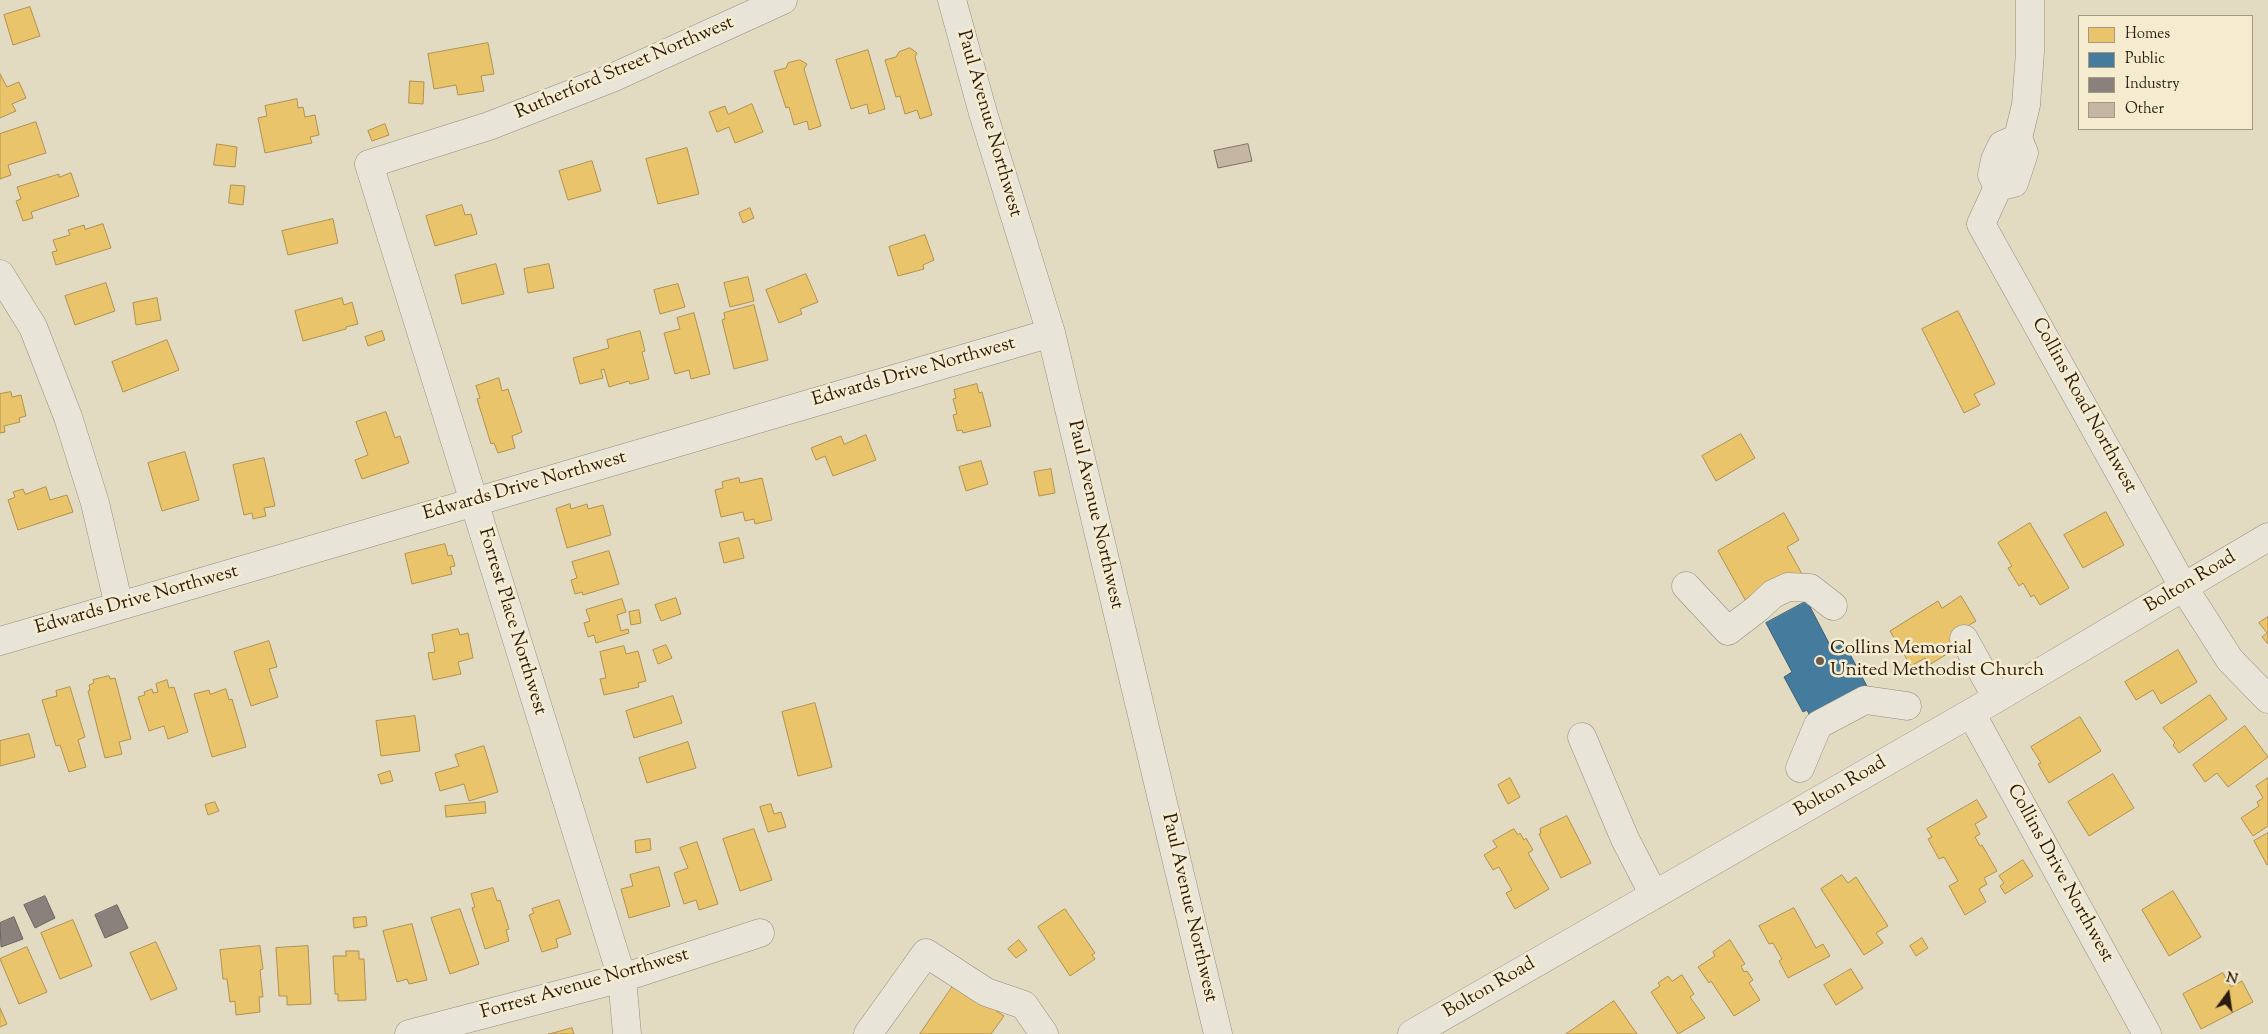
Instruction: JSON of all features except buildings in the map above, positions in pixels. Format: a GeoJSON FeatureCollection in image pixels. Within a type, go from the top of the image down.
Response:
{"type":"FeatureCollection","features":[{"type":"Feature","properties":{"kind":"street","name":"Rutherford Street Northwest"},"geometry":{"type":"LineString","coordinates":[[465,134],[612,78],[783,0]]}},
{"type":"Feature","properties":{"kind":"street","name":"Paul Avenue Northwest"},"geometry":{"type":"LineString","coordinates":[[952,0],[982,113],[1051,332],[1218,1034]]}},
{"type":"Feature","properties":{"kind":"street","name":"Collins Road Northwest"},"geometry":{"type":"LineString","coordinates":[[2030,0],[2030,52],[2026,105],[2018,138],[2024,153],[2014,183],[1998,187],[1982,224],[2184,588],[2230,660],[2268,699]]}},
{"type":"Feature","properties":{"kind":"street","name":"Forrest Place Northwest"},"geometry":{"type":"LineString","coordinates":[[465,134],[369,164],[622,978],[627,1034]]}},
{"type":"Feature","properties":{"kind":"street"},"geometry":{"type":"LineString","coordinates":[[0,274],[32,327],[68,417],[95,504],[119,606]]}},
{"type":"Feature","properties":{"kind":"street","name":"Edwards Drive Northwest"},"geometry":{"type":"LineString","coordinates":[[0,641],[1051,332]]}},
{"type":"Feature","properties":{"kind":"street","name":"Bolton Road"},"geometry":{"type":"LineString","coordinates":[[1412,1034],[1997,698],[2268,537]]}},
{"type":"Feature","properties":{"kind":"street"},"geometry":{"type":"LineString","coordinates":[[1686,586],[1728,630],[1758,608],[1773,594],[1788,587],[1810,588],[1833,606]]}},
{"type":"Feature","properties":{"kind":"street"},"geometry":{"type":"LineString","coordinates":[[1756,635],[1758,608]]}},
{"type":"Feature","properties":{"kind":"street"},"geometry":{"type":"LineString","coordinates":[[1964,639],[1997,698]]}},
{"type":"Feature","properties":{"kind":"street"},"geometry":{"type":"LineString","coordinates":[[1818,801],[1797,763],[1818,725],[1864,700],[1901,697],[1931,736]]}},
{"type":"Feature","properties":{"kind":"street","name":"Collins Drive Northwest"},"geometry":{"type":"LineString","coordinates":[[1971,713],[2147,1034]]}},
{"type":"Feature","properties":{"kind":"street"},"geometry":{"type":"LineString","coordinates":[[1582,737],[1625,839],[1654,895]]}},
{"type":"Feature","properties":{"kind":"street","name":"Forrest Avenue Northwest"},"geometry":{"type":"LineString","coordinates":[[409,1034],[622,978],[760,933]]}},
{"type":"Feature","properties":{"kind":"street"},"geometry":{"type":"LineString","coordinates":[[868,1034],[926,952],[986,992],[1024,1005],[1044,1034]]}},
{"type":"Feature","properties":{"kind":"place","name":"Collins Memorial United Methodist Church"},"geometry":{"type":"Point","coordinates":[1820,661]}}]}
